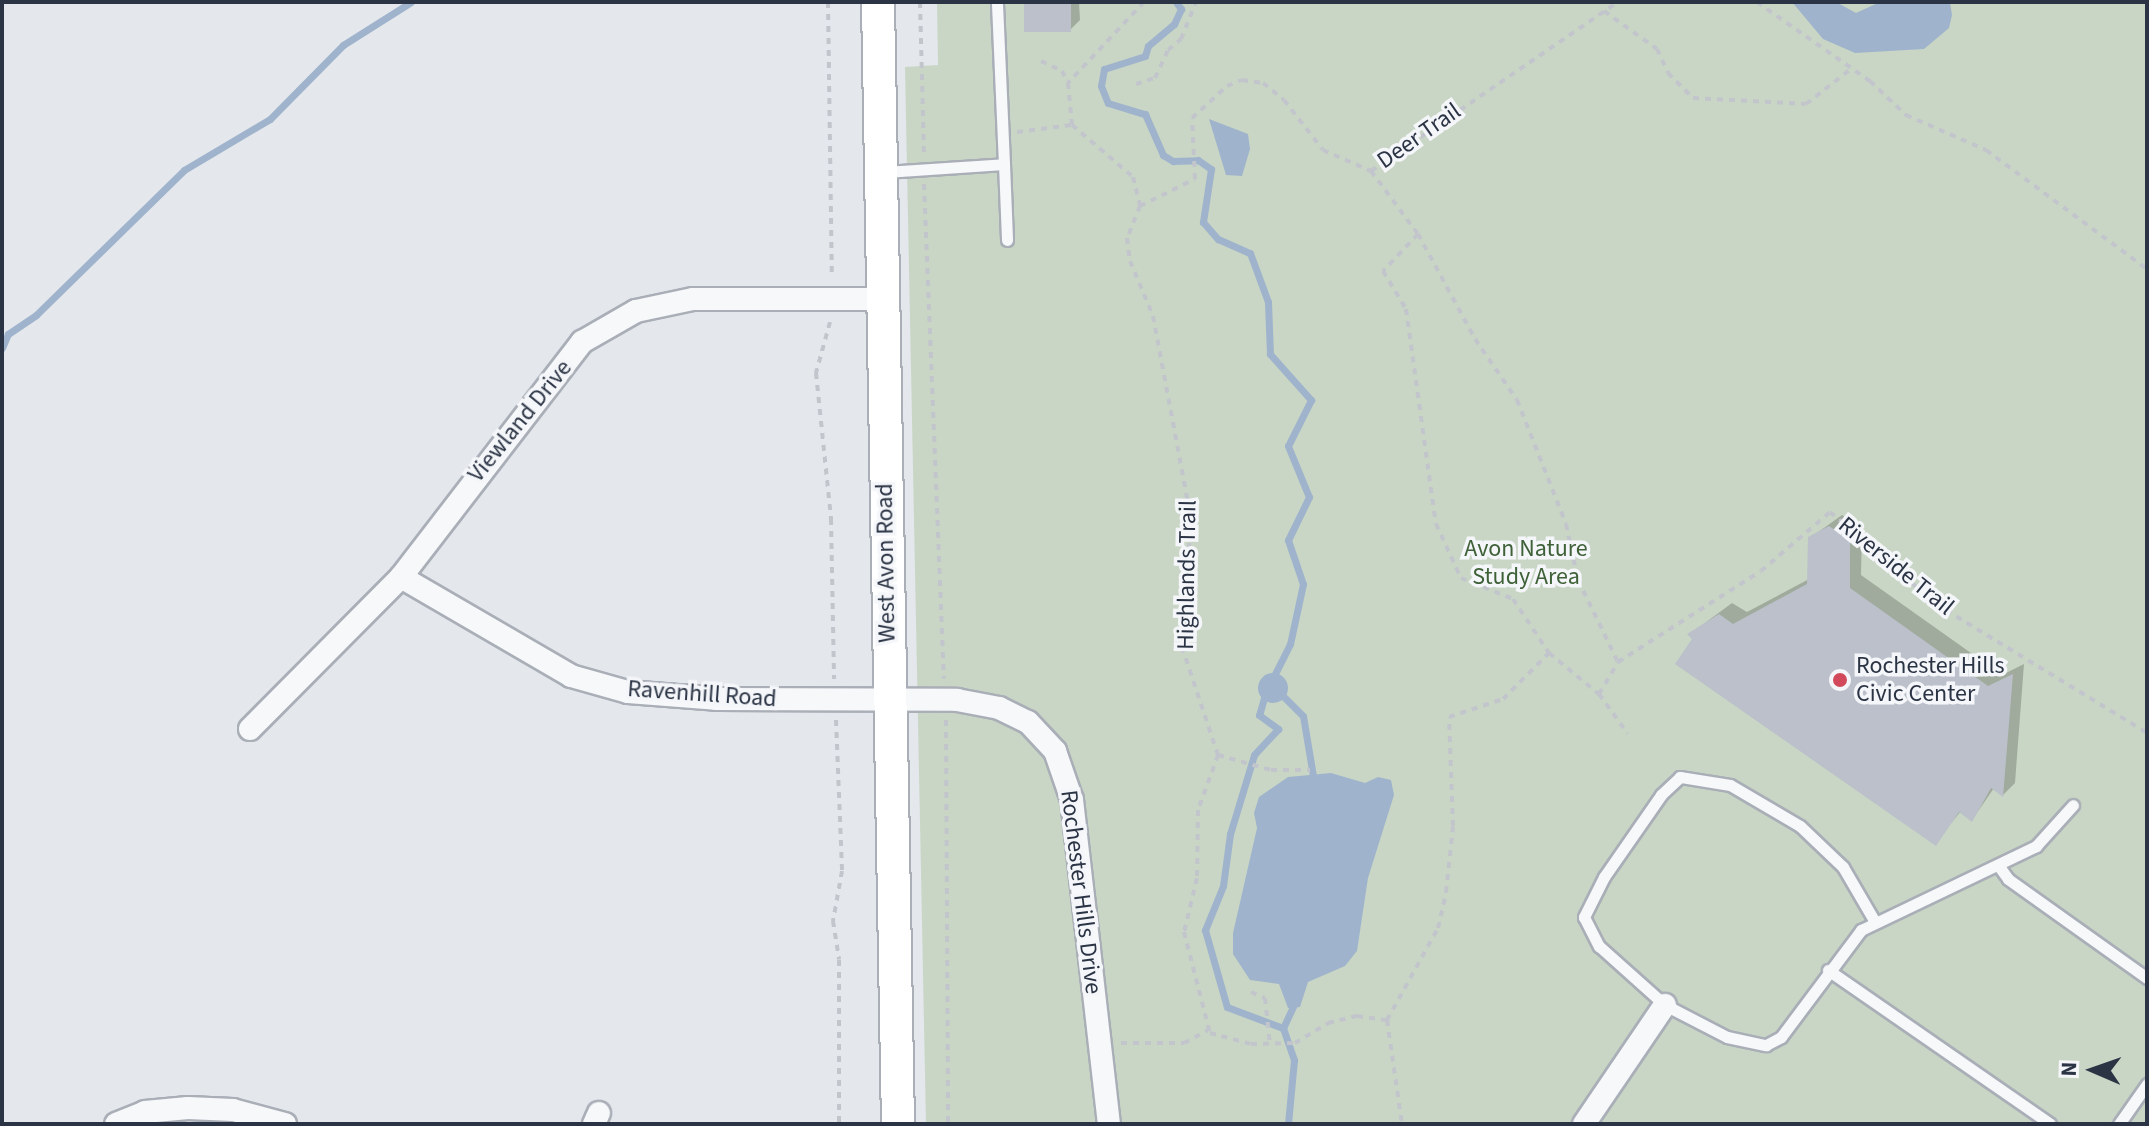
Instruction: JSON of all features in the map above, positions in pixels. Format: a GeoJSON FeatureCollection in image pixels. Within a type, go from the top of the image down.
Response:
{"type":"FeatureCollection","features":[{"type":"Feature","properties":{"kind":"street","name":"West Avon Road"},"geometry":{"type":"LineString","coordinates":[[878,2],[888,700],[898,1124]]}},
{"type":"Feature","properties":{"kind":"street","name":"Viewland Drive"},"geometry":{"type":"LineString","coordinates":[[250,729],[401,577],[582,342],[636,311],[693,299],[883,299]]}},
{"type":"Feature","properties":{"kind":"street","name":"Ravenhill Road"},"geometry":{"type":"LineString","coordinates":[[401,577],[571,676],[628,692],[716,699],[888,700]]}},
{"type":"Feature","properties":{"kind":"street","name":"Rochester Hills Drive"},"geometry":{"type":"LineString","coordinates":[[888,700],[957,700],[999,708],[1028,722],[1055,751],[1072,800],[1109,1124]]}},
{"type":"Feature","properties":{"kind":"street"},"geometry":{"type":"LineString","coordinates":[[1584,1124],[1665,1005]]}},
{"type":"Feature","properties":{"kind":"street"},"geometry":{"type":"LineString","coordinates":[[116,1124],[145,1112],[188,1108],[233,1110],[285,1124]]}},
{"type":"Feature","properties":{"kind":"lane"},"geometry":{"type":"LineString","coordinates":[[997,2],[1007,240]]}},
{"type":"Feature","properties":{"kind":"lane"},"geometry":{"type":"LineString","coordinates":[[880,172],[1004,164]]}},
{"type":"Feature","properties":{"kind":"lane"},"geometry":{"type":"LineString","coordinates":[[1875,922],[1843,867],[1800,826],[1730,785],[1680,777],[1661,795],[1585,911],[1586,926],[1599,946],[1665,1005],[1727,1037],[1766,1045],[1789,1029],[1852,938],[1875,922],[2045,841],[2073,805]]}},
{"type":"Feature","properties":{"kind":"lane"},"geometry":{"type":"LineString","coordinates":[[1998,865],[2008,879],[2147,978]]}},
{"type":"Feature","properties":{"kind":"lane"},"geometry":{"type":"LineString","coordinates":[[1828,970],[2050,1124]]}},
{"type":"Feature","properties":{"kind":"lane"},"geometry":{"type":"LineString","coordinates":[[2119,1124],[2147,1084]]}},
{"type":"Feature","properties":{"kind":"path"},"geometry":{"type":"LineString","coordinates":[[828,2],[832,274]]}},
{"type":"Feature","properties":{"kind":"path"},"geometry":{"type":"LineString","coordinates":[[920,2],[944,677]]}},
{"type":"Feature","properties":{"kind":"path"},"geometry":{"type":"LineString","coordinates":[[1068,83],[1144,2]]}},
{"type":"Feature","properties":{"kind":"path"},"geometry":{"type":"LineString","coordinates":[[1136,84],[1155,78],[1168,50],[1181,39],[1196,2]]}},
{"type":"Feature","properties":{"kind":"path","name":"Deer Trail"},"geometry":{"type":"LineString","coordinates":[[1140,206],[1195,179],[1192,118],[1227,86],[1242,80],[1263,83],[1284,100],[1323,150],[1371,171],[1618,2]]}},
{"type":"Feature","properties":{"kind":"path"},"geometry":{"type":"LineString","coordinates":[[1757,2],[1851,69],[1906,115],[1986,150],[2147,269]]}},
{"type":"Feature","properties":{"kind":"path"},"geometry":{"type":"LineString","coordinates":[[1604,11],[1657,49],[1668,73],[1693,98],[1806,104],[1851,69]]}},
{"type":"Feature","properties":{"kind":"path"},"geometry":{"type":"LineString","coordinates":[[1041,61],[1062,71],[1068,83],[1072,125],[1133,177],[1140,206]]}},
{"type":"Feature","properties":{"kind":"path"},"geometry":{"type":"LineString","coordinates":[[1003,132],[1072,125]]}},
{"type":"Feature","properties":{"kind":"path"},"geometry":{"type":"LineString","coordinates":[[1371,171],[1418,234],[1475,339],[1517,400],[1566,524],[1578,580],[1618,662]]}},
{"type":"Feature","properties":{"kind":"path","name":"Highlands Trail"},"geometry":{"type":"LineString","coordinates":[[1140,206],[1127,238],[1130,261],[1153,316],[1191,519],[1182,647],[1218,755]]}},
{"type":"Feature","properties":{"kind":"path"},"geometry":{"type":"LineString","coordinates":[[1418,234],[1383,271],[1406,309],[1436,524],[1461,578],[1513,599],[1549,653],[1599,694],[1628,734]]}},
{"type":"Feature","properties":{"kind":"path"},"geometry":{"type":"LineString","coordinates":[[831,317],[816,373],[831,519],[834,676]]}},
{"type":"Feature","properties":{"kind":"path","name":"Riverside Trail"},"geometry":{"type":"LineString","coordinates":[[1599,694],[1618,662],[1761,571],[1830,512],[1936,604],[2147,733]]}},
{"type":"Feature","properties":{"kind":"path"},"geometry":{"type":"LineString","coordinates":[[1402,1124],[1387,1020],[1438,928],[1446,892],[1453,826],[1449,717],[1503,699],[1549,653]]}},
{"type":"Feature","properties":{"kind":"path"},"geometry":{"type":"LineString","coordinates":[[835,716],[842,871],[833,921],[839,960],[839,1124]]}},
{"type":"Feature","properties":{"kind":"path"},"geometry":{"type":"LineString","coordinates":[[946,723],[948,1124]]}},
{"type":"Feature","properties":{"kind":"path"},"geometry":{"type":"LineString","coordinates":[[1310,770],[1271,770],[1218,755],[1198,810],[1197,878],[1184,932],[1208,1030],[1230,1041],[1272,1044],[1303,1039],[1328,1023],[1357,1016],[1387,1020]]}},
{"type":"Feature","properties":{"kind":"path"},"geometry":{"type":"LineString","coordinates":[[1251,992],[1265,998],[1271,1020],[1272,1044]]}},
{"type":"Feature","properties":{"kind":"path"},"geometry":{"type":"LineString","coordinates":[[1100,1043],[1184,1043],[1208,1030]]}},
{"type":"Feature","properties":{"kind":"green space","name":"Avon Nature Study Area"},"geometry":{"type":"Polygon","coordinates":[[[937,2],[2147,2],[2147,1124],[926,1124],[905,67],[938,65],[937,2]]]}},
{"type":"Feature","properties":{"kind":"water"},"geometry":{"type":"Polygon","coordinates":[[[1792,2],[1836,2],[1856,13],[1880,2],[1950,2],[1952,15],[1949,28],[1924,49],[1855,53],[1823,39],[1792,2]]]}},
{"type":"Feature","properties":{"kind":"water"},"geometry":{"type":"Polygon","coordinates":[[[1209,119],[1248,134],[1250,149],[1242,176],[1226,175],[1209,119]]]}},
{"type":"Feature","properties":{"kind":"water"},"geometry":{"type":"Polygon","coordinates":[[[1273,673],[1284,677],[1288,688],[1284,699],[1273,703],[1262,699],[1258,688],[1262,677],[1273,673]]]}},
{"type":"Feature","properties":{"kind":"water"},"geometry":{"type":"Polygon","coordinates":[[[1331,773],[1365,783],[1378,777],[1391,780],[1394,795],[1368,878],[1357,951],[1345,966],[1308,982],[1300,1007],[1288,1008],[1279,984],[1250,980],[1233,954],[1233,933],[1257,828],[1254,813],[1259,797],[1288,777],[1331,773]]]}},
{"type":"Feature","properties":{"kind":"building"},"geometry":{"type":"Polygon","coordinates":[[[1024,2],[1071,2],[1071,32],[1024,32],[1024,2]]]}},
{"type":"Feature","properties":{"kind":"building","name":"Rochester Hills Civic Center"},"geometry":{"type":"Polygon","coordinates":[[[1829,526],[1850,540],[1850,588],[1988,686],[2013,674],[2003,797],[1991,788],[1972,822],[1959,812],[1936,846],[1675,664],[1692,639],[1687,634],[1719,614],[1733,624],[1807,584],[1808,537],[1829,526]]]}},
{"type":"Feature","properties":{"kind":"waterway"},"geometry":{"type":"LineString","coordinates":[[2,348],[8,334],[36,315],[184,170],[270,119],[343,45],[411,2]]}},
{"type":"Feature","properties":{"kind":"waterway"},"geometry":{"type":"LineString","coordinates":[[1176,2],[1181,9],[1174,24],[1148,46],[1145,56],[1104,69],[1101,86],[1108,103],[1145,114],[1163,155],[1173,161],[1198,160],[1211,169],[1203,222],[1218,239],[1250,253],[1268,302],[1270,354],[1311,400],[1288,446],[1309,497],[1288,540],[1303,584],[1290,644],[1272,680]]}},
{"type":"Feature","properties":{"kind":"waterway"},"geometry":{"type":"LineString","coordinates":[[1266,691],[1259,715],[1278,729],[1254,755],[1230,834],[1223,886],[1205,930],[1227,1007],[1283,1028],[1294,1060],[1288,1124]]}},
{"type":"Feature","properties":{"kind":"waterway"},"geometry":{"type":"LineString","coordinates":[[1278,691],[1303,716],[1314,782]]}},
{"type":"Feature","properties":{"kind":"waterway"},"geometry":{"type":"LineString","coordinates":[[1283,1028],[1295,1002]]}},
{"type":"Feature","properties":{"kind":"place","name":"Rochester Hills Civic Center"},"geometry":{"type":"Point","coordinates":[1840,680]}}]}
